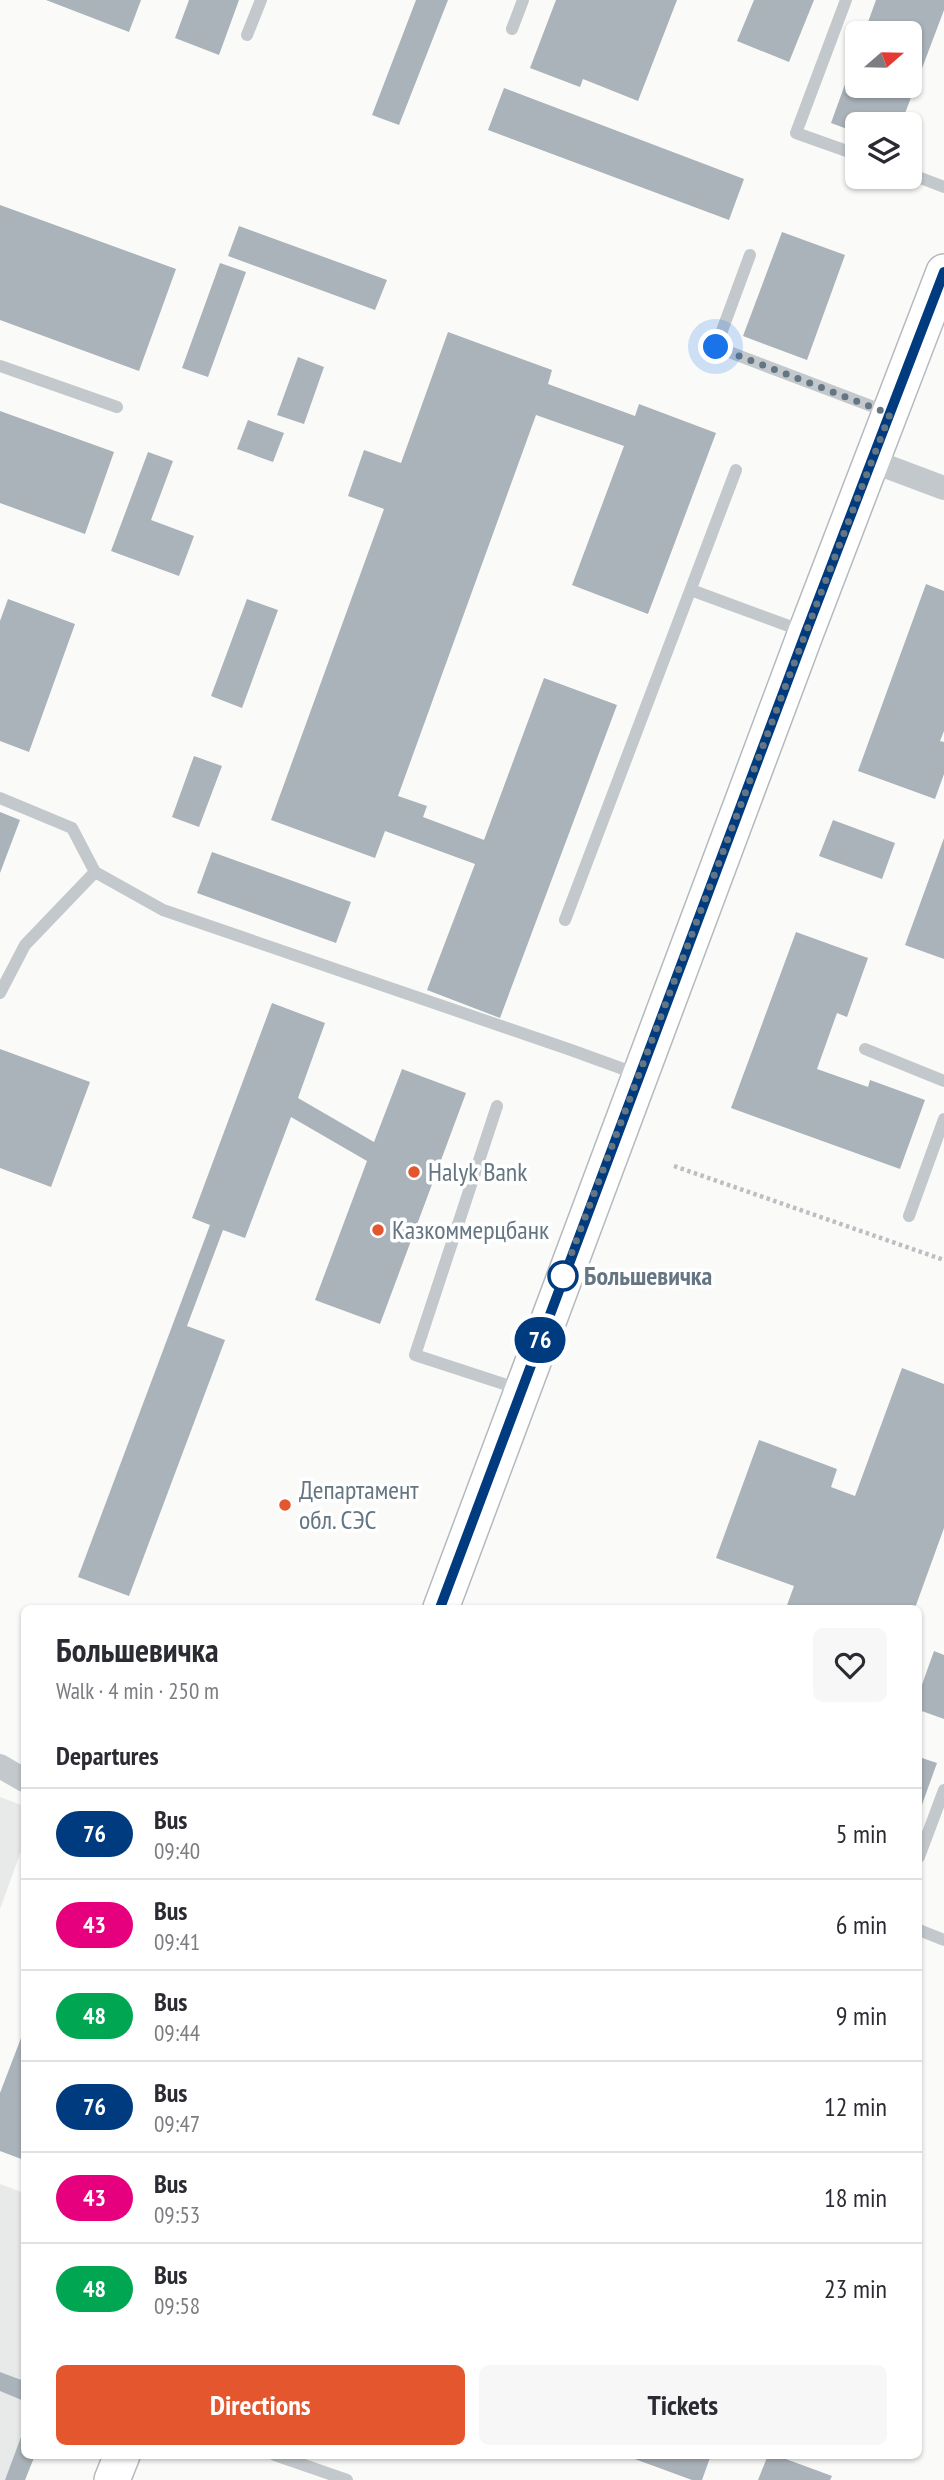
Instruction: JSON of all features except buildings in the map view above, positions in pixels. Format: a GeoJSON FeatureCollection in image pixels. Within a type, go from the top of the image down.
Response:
{"type":"FeatureCollection","features":[{"type":"Feature","properties":{"kind":"main road"},"geometry":{"type":"LineString","coordinates":[[441,1605],[944,272]]}},
{"type":"Feature","properties":{"kind":"main road"},"geometry":{"type":"LineString","coordinates":[[112,2480],[120,2459]]}},
{"type":"Feature","properties":{"kind":"street"},"geometry":{"type":"LineString","coordinates":[[872,461],[944,488]]}},
{"type":"Feature","properties":{"kind":"street"},"geometry":{"type":"LineString","coordinates":[[0,1766],[21,1778]]}},
{"type":"Feature","properties":{"kind":"lane"},"geometry":{"type":"LineString","coordinates":[[247,35],[261,0]]}},
{"type":"Feature","properties":{"kind":"lane"},"geometry":{"type":"LineString","coordinates":[[512,29],[523,0]]}},
{"type":"Feature","properties":{"kind":"lane"},"geometry":{"type":"LineString","coordinates":[[845,150],[796,133],[846,0]]}},
{"type":"Feature","properties":{"kind":"lane"},"geometry":{"type":"LineString","coordinates":[[922,179],[944,187]]}},
{"type":"Feature","properties":{"kind":"lane"},"geometry":{"type":"LineString","coordinates":[[750,256],[716,347],[890,414]]}},
{"type":"Feature","properties":{"kind":"lane"},"geometry":{"type":"LineString","coordinates":[[0,366],[117,407]]}},
{"type":"Feature","properties":{"kind":"lane"},"geometry":{"type":"LineString","coordinates":[[565,920],[737,470]]}},
{"type":"Feature","properties":{"kind":"lane"},"geometry":{"type":"LineString","coordinates":[[691,590],[806,632]]}},
{"type":"Feature","properties":{"kind":"lane"},"geometry":{"type":"LineString","coordinates":[[0,798],[72,828],[95,872],[163,910],[640,1076]]}},
{"type":"Feature","properties":{"kind":"lane"},"geometry":{"type":"LineString","coordinates":[[0,993],[24,945],[95,872]]}},
{"type":"Feature","properties":{"kind":"lane"},"geometry":{"type":"LineString","coordinates":[[865,1049],[944,1081]]}},
{"type":"Feature","properties":{"kind":"lane"},"geometry":{"type":"LineString","coordinates":[[497,1106],[415,1355],[523,1390]]}},
{"type":"Feature","properties":{"kind":"lane"},"geometry":{"type":"LineString","coordinates":[[909,1216],[944,1119]]}},
{"type":"Feature","properties":{"kind":"lane"},"geometry":{"type":"LineString","coordinates":[[922,1849],[944,1790]]}},
{"type":"Feature","properties":{"kind":"lane"},"geometry":{"type":"LineString","coordinates":[[922,1931],[944,1940]]}},
{"type":"Feature","properties":{"kind":"lane"},"geometry":{"type":"LineString","coordinates":[[287,2459],[347,2480]]}},
{"type":"Feature","properties":{"kind":"path"},"geometry":{"type":"LineString","coordinates":[[674,1166],[944,1259]]}},
{"type":"Feature","properties":{"kind":"shaded area"},"geometry":{"type":"Polygon","coordinates":[[[0,1797],[21,1805],[21,1851],[0,1909],[0,1797]]]}},
{"type":"Feature","properties":{"kind":"shaded area"},"geometry":{"type":"Polygon","coordinates":[[[0,2184],[21,2192],[21,2459],[33,2459],[25,2480],[0,2480],[0,2184]]]}},
{"type":"Feature","properties":{"kind":"bus line","name":"76"},"geometry":{"type":"LineString","coordinates":[[441,1605],[944,272]]}},
{"type":"Feature","properties":{"kind":"place","name":"Halyk Bank"},"geometry":{"type":"Point","coordinates":[414,1172]}},
{"type":"Feature","properties":{"kind":"place","name":"Казкоммерцбанк"},"geometry":{"type":"Point","coordinates":[378,1230]}},
{"type":"Feature","properties":{"kind":"place","name":"Большевичка"},"geometry":{"type":"Point","coordinates":[563,1276]}},
{"type":"Feature","properties":{"kind":"place","name":"Департамент обл. СЭС"},"geometry":{"type":"Point","coordinates":[285,1505]}},
{"type":"Feature","properties":{"kind":"route"},"geometry":{"type":"LineString","coordinates":[[563,1276],[890,414],[716,347]]}}]}
